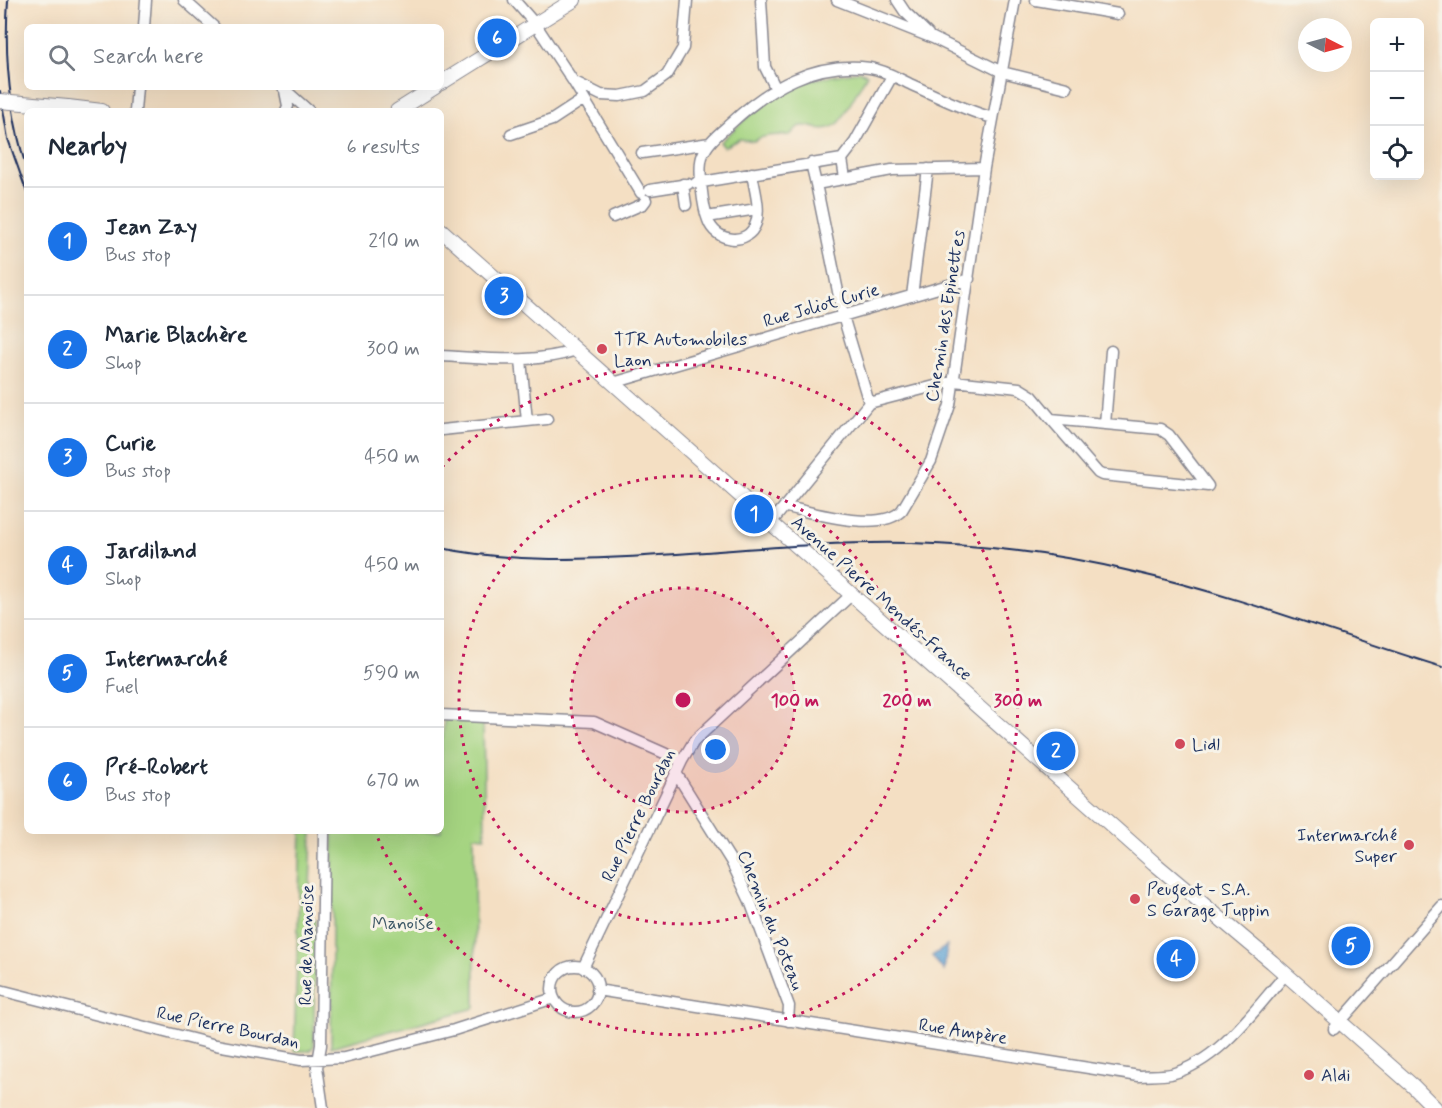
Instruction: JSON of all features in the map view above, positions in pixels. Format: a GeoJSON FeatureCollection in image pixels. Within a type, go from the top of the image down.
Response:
{"type":"FeatureCollection","features":[{"type":"Feature","properties":{"kind":"main road"},"geometry":{"type":"LineString","coordinates":[[444,81],[574,0]]}},
{"type":"Feature","properties":{"kind":"main road"},"geometry":{"type":"LineString","coordinates":[[402,108],[430,90]]}},
{"type":"Feature","properties":{"kind":"main road"},"geometry":{"type":"LineString","coordinates":[[0,101],[76,108]]}},
{"type":"Feature","properties":{"kind":"main road","name":"Avenue Pierre Mendés-France"},"geometry":{"type":"LineString","coordinates":[[444,233],[1159,868],[1191,901],[1281,976],[1427,1108]]}},
{"type":"Feature","properties":{"kind":"main road","name":"Avenue Pierre Mendés-France"},"geometry":{"type":"LineString","coordinates":[[1337,1026],[1435,1108]]}},
{"type":"Feature","properties":{"kind":"street"},"geometry":{"type":"LineString","coordinates":[[144,24],[147,0]]}},
{"type":"Feature","properties":{"kind":"street"},"geometry":{"type":"LineString","coordinates":[[184,0],[211,24]]}},
{"type":"Feature","properties":{"kind":"street"},"geometry":{"type":"LineString","coordinates":[[514,0],[535,24],[646,194],[643,204],[613,217]]}},
{"type":"Feature","properties":{"kind":"street"},"geometry":{"type":"LineString","coordinates":[[573,81],[601,95],[620,96],[636,94],[655,85],[667,75],[683,48],[687,0]]}},
{"type":"Feature","properties":{"kind":"street"},"geometry":{"type":"LineString","coordinates":[[761,0],[765,67],[775,87]]}},
{"type":"Feature","properties":{"kind":"street"},"geometry":{"type":"LineString","coordinates":[[837,0],[933,39],[1002,72],[1067,88]]}},
{"type":"Feature","properties":{"kind":"street"},"geometry":{"type":"LineString","coordinates":[[897,0],[905,12],[933,39]]}},
{"type":"Feature","properties":{"kind":"street","name":"Chemin des Epinettes"},"geometry":{"type":"LineString","coordinates":[[787,507],[851,520],[889,519],[897,516],[931,461],[945,421],[954,381],[984,168],[1015,0]]}},
{"type":"Feature","properties":{"kind":"street"},"geometry":{"type":"LineString","coordinates":[[1036,0],[1118,14]]}},
{"type":"Feature","properties":{"kind":"street"},"geometry":{"type":"LineString","coordinates":[[686,204],[692,183],[710,142],[775,87],[798,76],[833,68],[874,69],[960,107],[993,118]]}},
{"type":"Feature","properties":{"kind":"street"},"geometry":{"type":"LineString","coordinates":[[646,194],[692,183],[842,159],[855,142],[892,76]]}},
{"type":"Feature","properties":{"kind":"street"},"geometry":{"type":"LineString","coordinates":[[135,108],[137,90]]}},
{"type":"Feature","properties":{"kind":"street"},"geometry":{"type":"LineString","coordinates":[[284,90],[287,108]]}},
{"type":"Feature","properties":{"kind":"street"},"geometry":{"type":"LineString","coordinates":[[285,90],[306,108]]}},
{"type":"Feature","properties":{"kind":"street"},"geometry":{"type":"LineString","coordinates":[[512,134],[552,120],[601,95]]}},
{"type":"Feature","properties":{"kind":"street"},"geometry":{"type":"LineString","coordinates":[[642,153],[710,142]]}},
{"type":"Feature","properties":{"kind":"street"},"geometry":{"type":"LineString","coordinates":[[842,159],[845,178]]}},
{"type":"Feature","properties":{"kind":"street"},"geometry":{"type":"LineString","coordinates":[[812,163],[843,316],[869,403]]}},
{"type":"Feature","properties":{"kind":"street"},"geometry":{"type":"LineString","coordinates":[[816,184],[892,170],[984,168]]}},
{"type":"Feature","properties":{"kind":"street"},"geometry":{"type":"LineString","coordinates":[[912,296],[928,169]]}},
{"type":"Feature","properties":{"kind":"street"},"geometry":{"type":"LineString","coordinates":[[692,183],[706,218],[716,233],[728,239],[738,239],[752,230],[757,221],[752,173]]}},
{"type":"Feature","properties":{"kind":"street"},"geometry":{"type":"LineString","coordinates":[[706,218],[757,209]]}},
{"type":"Feature","properties":{"kind":"street","name":"Rue Joliot Curie"},"geometry":{"type":"LineString","coordinates":[[614,383],[969,279]]}},
{"type":"Feature","properties":{"kind":"street"},"geometry":{"type":"LineString","coordinates":[[444,356],[521,360],[576,350]]}},
{"type":"Feature","properties":{"kind":"street"},"geometry":{"type":"LineString","coordinates":[[1105,424],[1111,351]]}},
{"type":"Feature","properties":{"kind":"street"},"geometry":{"type":"LineString","coordinates":[[521,360],[527,421]]}},
{"type":"Feature","properties":{"kind":"street"},"geometry":{"type":"LineString","coordinates":[[771,524],[869,403],[954,381],[1018,388],[1032,396],[1098,473],[1101,475],[1208,486],[1164,430],[1051,418]]}},
{"type":"Feature","properties":{"kind":"street"},"geometry":{"type":"LineString","coordinates":[[444,430],[547,419]]}},
{"type":"Feature","properties":{"kind":"street","name":"Rue Pierre Bourdan"},"geometry":{"type":"LineString","coordinates":[[583,968],[676,773],[694,741],[851,595]]}},
{"type":"Feature","properties":{"kind":"street"},"geometry":{"type":"LineString","coordinates":[[444,715],[594,722],[682,761]]}},
{"type":"Feature","properties":{"kind":"street","name":"Chemin du Poteau"},"geometry":{"type":"LineString","coordinates":[[676,773],[731,861],[750,901],[789,1006],[788,1020]]}},
{"type":"Feature","properties":{"kind":"street","name":"Rue de Manoise"},"geometry":{"type":"LineString","coordinates":[[323,1108],[317,1067],[321,1045],[324,834]]}},
{"type":"Feature","properties":{"kind":"street"},"geometry":{"type":"LineString","coordinates":[[1337,1026],[1442,906]]}},
{"type":"Feature","properties":{"kind":"street"},"geometry":{"type":"LineString","coordinates":[[570,967],[583,968],[594,978],[597,990],[587,1008],[577,1011],[565,1010],[554,998],[552,985],[558,973],[570,967]]}},
{"type":"Feature","properties":{"kind":"street","name":"Rue Ampère"},"geometry":{"type":"LineString","coordinates":[[597,990],[1138,1076],[1171,1074],[1198,1063],[1227,1040],[1281,976]]}},
{"type":"Feature","properties":{"kind":"street","name":"Rue Pierre Bourdan"},"geometry":{"type":"LineString","coordinates":[[0,990],[216,1045],[288,1059],[344,1058],[442,1033],[554,998]]}},
{"type":"Feature","properties":{"kind":"green space"},"geometry":{"type":"Polygon","coordinates":[[[860,71],[867,74],[840,122],[833,127],[821,129],[801,126],[790,135],[767,136],[754,141],[739,139],[724,147],[720,142],[778,90],[781,93],[794,87],[793,83],[860,71]]]}},
{"type":"Feature","properties":{"kind":"green space","name":"Manoise"},"geometry":{"type":"Polygon","coordinates":[[[444,719],[483,720],[485,837],[474,836],[475,1008],[331,1047],[333,834],[444,834],[444,719]]]}},
{"type":"Feature","properties":{"kind":"green space"},"geometry":{"type":"Polygon","coordinates":[[[301,834],[312,834],[309,919],[315,920],[314,1046],[310,1051],[294,1051],[301,834]]]}},
{"type":"Feature","properties":{"kind":"water"},"geometry":{"type":"Polygon","coordinates":[[[947,946],[944,971],[932,956],[947,946]]]}},
{"type":"Feature","properties":{"kind":"railway"},"geometry":{"type":"LineString","coordinates":[[8,0],[7,43],[12,107],[24,160]]}},
{"type":"Feature","properties":{"kind":"railway"},"geometry":{"type":"LineString","coordinates":[[0,91],[8,139],[24,184]]}},
{"type":"Feature","properties":{"kind":"railway"},"geometry":{"type":"LineString","coordinates":[[444,549],[492,556],[568,559],[878,543],[995,548],[1079,560],[1212,592],[1442,667]]}},
{"type":"Feature","properties":{"kind":"place","name":"Pré-Robert"},"geometry":{"type":"Point","coordinates":[497,38]}},
{"type":"Feature","properties":{"kind":"place","name":"Curie"},"geometry":{"type":"Point","coordinates":[504,296]}},
{"type":"Feature","properties":{"kind":"place","name":"TTR Automobiles Laon"},"geometry":{"type":"Point","coordinates":[602,349]}},
{"type":"Feature","properties":{"kind":"place","name":"Jean Zay"},"geometry":{"type":"Point","coordinates":[754,514]}},
{"type":"Feature","properties":{"kind":"place","name":"Lidl"},"geometry":{"type":"Point","coordinates":[1180,744]}},
{"type":"Feature","properties":{"kind":"place","name":"Marie Blachère"},"geometry":{"type":"Point","coordinates":[1056,751]}},
{"type":"Feature","properties":{"kind":"place","name":"Intermarché Super"},"geometry":{"type":"Point","coordinates":[1409,845]}},
{"type":"Feature","properties":{"kind":"place","name":"Peugeot - S.A. S Garage Tuppin"},"geometry":{"type":"Point","coordinates":[1135,899]}},
{"type":"Feature","properties":{"kind":"place","name":"Intermarché"},"geometry":{"type":"Point","coordinates":[1351,946]}},
{"type":"Feature","properties":{"kind":"place","name":"Jardiland"},"geometry":{"type":"Point","coordinates":[1176,959]}},
{"type":"Feature","properties":{"kind":"place","name":"Aldi"},"geometry":{"type":"Point","coordinates":[1309,1075]}}]}
